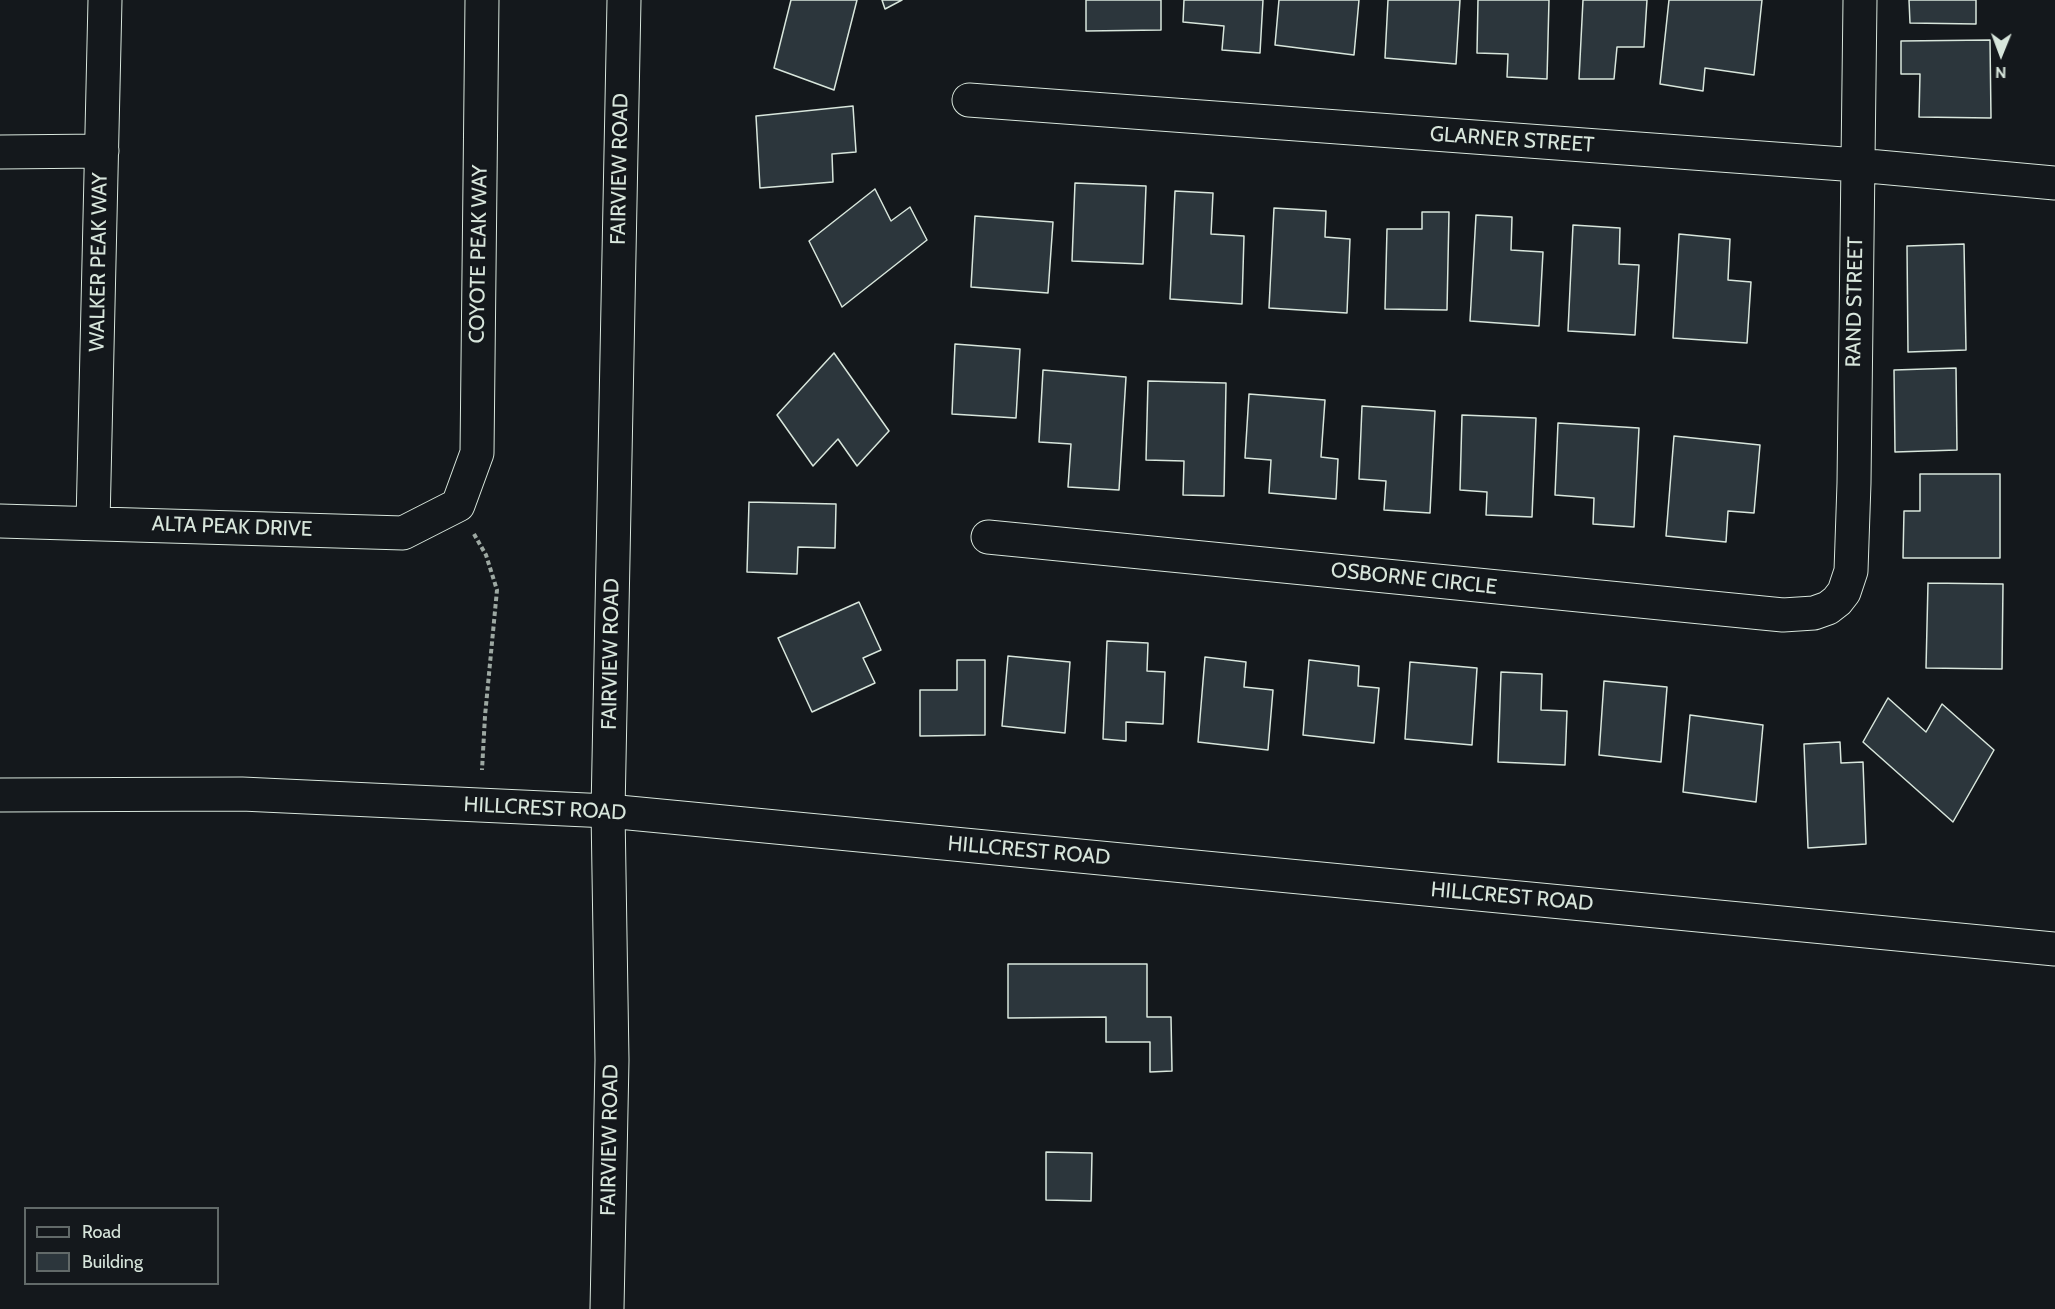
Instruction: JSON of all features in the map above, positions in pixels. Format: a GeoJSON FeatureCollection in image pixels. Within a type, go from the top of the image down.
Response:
{"type":"FeatureCollection","features":[{"type":"Feature","properties":{"kind":"street","name":"WALKER PEAK WAY"},"geometry":{"type":"LineString","coordinates":[[93,523],[105,0]]}},
{"type":"Feature","properties":{"kind":"street","name":"COYOTE PEAK WAY"},"geometry":{"type":"LineString","coordinates":[[458,505],[477,453],[482,0]]}},
{"type":"Feature","properties":{"kind":"street","name":"FAIRVIEW ROAD"},"geometry":{"type":"LineString","coordinates":[[607,1309],[612,1060],[608,811],[624,0]]}},
{"type":"Feature","properties":{"kind":"street","name":"RAND STREET"},"geometry":{"type":"LineString","coordinates":[[1837,601],[1844,592],[1851,571],[1860,0]]}},
{"type":"Feature","properties":{"kind":"street","name":"GLARNER STREET"},"geometry":{"type":"LineString","coordinates":[[969,100],[1857,165],[2055,183]]}},
{"type":"Feature","properties":{"kind":"street"},"geometry":{"type":"LineString","coordinates":[[0,152],[102,151]]}},
{"type":"Feature","properties":{"kind":"street","name":"ALTA PEAK DRIVE"},"geometry":{"type":"LineString","coordinates":[[0,522],[403,533],[458,505]]}},
{"type":"Feature","properties":{"kind":"street","name":"OSBORNE CIRCLE"},"geometry":{"type":"LineString","coordinates":[[988,537],[1783,615],[1814,613],[1828,608],[1837,601]]}},
{"type":"Feature","properties":{"kind":"street","name":"HILLCREST ROAD"},"geometry":{"type":"LineString","coordinates":[[0,795],[242,794],[608,811],[2055,949]]}},
{"type":"Feature","properties":{"kind":"path"},"geometry":{"type":"LineString","coordinates":[[458,505],[486,555],[498,590],[485,716],[480,806]]}},
{"type":"Feature","properties":{"kind":"building"},"geometry":{"type":"Polygon","coordinates":[[[791,0],[857,0],[834,90],[774,68],[791,0]]]}},
{"type":"Feature","properties":{"kind":"building"},"geometry":{"type":"Polygon","coordinates":[[[882,0],[902,0],[885,9],[882,0]]]}},
{"type":"Feature","properties":{"kind":"building"},"geometry":{"type":"Polygon","coordinates":[[[1086,0],[1161,0],[1161,30],[1086,31],[1086,0]]]}},
{"type":"Feature","properties":{"kind":"building"},"geometry":{"type":"Polygon","coordinates":[[[1184,0],[1263,0],[1260,53],[1222,50],[1224,26],[1183,22],[1184,0]]]}},
{"type":"Feature","properties":{"kind":"building"},"geometry":{"type":"Polygon","coordinates":[[[1279,0],[1359,0],[1354,55],[1275,45],[1279,0]]]}},
{"type":"Feature","properties":{"kind":"building"},"geometry":{"type":"Polygon","coordinates":[[[1388,0],[1460,0],[1456,64],[1385,58],[1388,0]]]}},
{"type":"Feature","properties":{"kind":"building"},"geometry":{"type":"Polygon","coordinates":[[[1478,0],[1549,0],[1547,79],[1507,77],[1508,54],[1477,53],[1478,0]]]}},
{"type":"Feature","properties":{"kind":"building"},"geometry":{"type":"Polygon","coordinates":[[[1583,0],[1647,0],[1644,47],[1617,47],[1614,79],[1579,79],[1583,0]]]}},
{"type":"Feature","properties":{"kind":"building"},"geometry":{"type":"Polygon","coordinates":[[[1669,0],[1762,0],[1754,75],[1705,68],[1703,91],[1660,84],[1669,0]]]}},
{"type":"Feature","properties":{"kind":"building"},"geometry":{"type":"Polygon","coordinates":[[[1909,0],[1976,0],[1976,24],[1910,23],[1909,0]]]}},
{"type":"Feature","properties":{"kind":"building"},"geometry":{"type":"Polygon","coordinates":[[[1990,40],[1991,118],[1919,117],[1920,74],[1901,74],[1901,41],[1990,40]]]}},
{"type":"Feature","properties":{"kind":"building"},"geometry":{"type":"Polygon","coordinates":[[[853,106],[856,152],[832,154],[833,182],[760,188],[756,116],[853,106]]]}},
{"type":"Feature","properties":{"kind":"building"},"geometry":{"type":"Polygon","coordinates":[[[1075,183],[1146,186],[1143,264],[1072,261],[1075,183]]]}},
{"type":"Feature","properties":{"kind":"building"},"geometry":{"type":"Polygon","coordinates":[[[875,189],[891,221],[910,207],[927,240],[842,307],[809,241],[875,189]]]}},
{"type":"Feature","properties":{"kind":"building"},"geometry":{"type":"Polygon","coordinates":[[[1175,191],[1213,193],[1211,234],[1244,236],[1242,304],[1170,299],[1175,191]]]}},
{"type":"Feature","properties":{"kind":"building"},"geometry":{"type":"Polygon","coordinates":[[[1274,208],[1326,211],[1325,237],[1350,239],[1347,313],[1269,308],[1274,208]]]}},
{"type":"Feature","properties":{"kind":"building"},"geometry":{"type":"Polygon","coordinates":[[[1422,212],[1449,212],[1447,310],[1385,309],[1387,229],[1422,229],[1422,212]]]}},
{"type":"Feature","properties":{"kind":"building"},"geometry":{"type":"Polygon","coordinates":[[[1476,215],[1512,217],[1511,250],[1543,252],[1539,326],[1470,321],[1476,215]]]}},
{"type":"Feature","properties":{"kind":"building"},"geometry":{"type":"Polygon","coordinates":[[[975,216],[1053,222],[1048,293],[971,287],[975,216]]]}},
{"type":"Feature","properties":{"kind":"building"},"geometry":{"type":"Polygon","coordinates":[[[1573,225],[1620,228],[1619,264],[1639,265],[1635,335],[1568,331],[1573,225]]]}},
{"type":"Feature","properties":{"kind":"building"},"geometry":{"type":"Polygon","coordinates":[[[1679,234],[1730,239],[1728,280],[1751,282],[1747,343],[1673,338],[1679,234]]]}},
{"type":"Feature","properties":{"kind":"building"},"geometry":{"type":"Polygon","coordinates":[[[1964,244],[1966,350],[1908,352],[1907,246],[1964,244]]]}},
{"type":"Feature","properties":{"kind":"building"},"geometry":{"type":"Polygon","coordinates":[[[955,344],[1020,349],[1016,418],[952,414],[955,344]]]}},
{"type":"Feature","properties":{"kind":"building"},"geometry":{"type":"Polygon","coordinates":[[[834,353],[889,431],[857,466],[838,439],[813,466],[777,415],[834,353]]]}},
{"type":"Feature","properties":{"kind":"building"},"geometry":{"type":"Polygon","coordinates":[[[1956,368],[1957,450],[1895,452],[1894,370],[1956,368]]]}},
{"type":"Feature","properties":{"kind":"building"},"geometry":{"type":"Polygon","coordinates":[[[1043,370],[1126,377],[1119,490],[1068,487],[1071,444],[1039,442],[1043,370]]]}},
{"type":"Feature","properties":{"kind":"building"},"geometry":{"type":"Polygon","coordinates":[[[1148,381],[1226,383],[1224,496],[1183,495],[1184,461],[1146,460],[1148,381]]]}},
{"type":"Feature","properties":{"kind":"building"},"geometry":{"type":"Polygon","coordinates":[[[1249,394],[1325,400],[1321,457],[1338,459],[1336,499],[1269,493],[1271,460],[1245,458],[1249,394]]]}},
{"type":"Feature","properties":{"kind":"building"},"geometry":{"type":"Polygon","coordinates":[[[1362,406],[1435,411],[1430,513],[1384,510],[1386,481],[1359,479],[1362,406]]]}},
{"type":"Feature","properties":{"kind":"building"},"geometry":{"type":"Polygon","coordinates":[[[1462,415],[1536,418],[1532,517],[1486,515],[1487,492],[1460,490],[1462,415]]]}},
{"type":"Feature","properties":{"kind":"building"},"geometry":{"type":"Polygon","coordinates":[[[1558,423],[1639,428],[1634,527],[1593,524],[1594,498],[1555,495],[1558,423]]]}},
{"type":"Feature","properties":{"kind":"building"},"geometry":{"type":"Polygon","coordinates":[[[1674,436],[1760,445],[1754,513],[1728,511],[1726,542],[1666,536],[1674,436]]]}},
{"type":"Feature","properties":{"kind":"building"},"geometry":{"type":"Polygon","coordinates":[[[1920,474],[2000,474],[2000,558],[1903,558],[1904,511],[1920,511],[1920,474]]]}},
{"type":"Feature","properties":{"kind":"building"},"geometry":{"type":"Polygon","coordinates":[[[749,502],[836,504],[835,548],[798,547],[797,574],[747,572],[749,502]]]}},
{"type":"Feature","properties":{"kind":"building"},"geometry":{"type":"Polygon","coordinates":[[[1928,583],[2003,584],[2002,669],[1926,668],[1928,583]]]}},
{"type":"Feature","properties":{"kind":"building"},"geometry":{"type":"Polygon","coordinates":[[[859,602],[881,650],[863,658],[875,683],[812,712],[778,638],[859,602]]]}},
{"type":"Feature","properties":{"kind":"building"},"geometry":{"type":"Polygon","coordinates":[[[1107,641],[1148,643],[1147,671],[1165,672],[1163,724],[1126,722],[1126,741],[1103,739],[1107,641]]]}},
{"type":"Feature","properties":{"kind":"building"},"geometry":{"type":"Polygon","coordinates":[[[1008,656],[1070,662],[1065,733],[1002,726],[1008,656]]]}},
{"type":"Feature","properties":{"kind":"building"},"geometry":{"type":"Polygon","coordinates":[[[1205,657],[1246,662],[1244,687],[1273,690],[1268,750],[1198,742],[1205,657]]]}},
{"type":"Feature","properties":{"kind":"building"},"geometry":{"type":"Polygon","coordinates":[[[957,660],[985,660],[985,735],[920,736],[920,690],[957,690],[957,660]]]}},
{"type":"Feature","properties":{"kind":"building"},"geometry":{"type":"Polygon","coordinates":[[[1309,660],[1359,666],[1358,686],[1379,688],[1374,743],[1303,735],[1309,660]]]}},
{"type":"Feature","properties":{"kind":"building"},"geometry":{"type":"Polygon","coordinates":[[[1410,662],[1477,668],[1472,745],[1405,739],[1410,662]]]}},
{"type":"Feature","properties":{"kind":"building"},"geometry":{"type":"Polygon","coordinates":[[[1501,672],[1542,674],[1541,710],[1567,711],[1565,765],[1498,762],[1501,672]]]}},
{"type":"Feature","properties":{"kind":"building"},"geometry":{"type":"Polygon","coordinates":[[[1604,681],[1667,687],[1661,762],[1599,755],[1604,681]]]}},
{"type":"Feature","properties":{"kind":"building"},"geometry":{"type":"Polygon","coordinates":[[[1888,698],[1926,732],[1942,704],[1994,750],[1953,822],[1863,742],[1888,698]]]}},
{"type":"Feature","properties":{"kind":"building"},"geometry":{"type":"Polygon","coordinates":[[[1690,715],[1763,725],[1756,802],[1683,792],[1690,715]]]}},
{"type":"Feature","properties":{"kind":"building"},"geometry":{"type":"Polygon","coordinates":[[[1840,742],[1841,763],[1863,762],[1866,844],[1808,848],[1804,744],[1840,742]]]}},
{"type":"Feature","properties":{"kind":"building"},"geometry":{"type":"Polygon","coordinates":[[[1008,964],[1147,964],[1147,1017],[1171,1017],[1172,1071],[1150,1072],[1150,1042],[1106,1042],[1106,1017],[1008,1018],[1008,964]]]}},
{"type":"Feature","properties":{"kind":"building"},"geometry":{"type":"Polygon","coordinates":[[[1046,1152],[1092,1153],[1091,1201],[1046,1200],[1046,1152]]]}}]}
